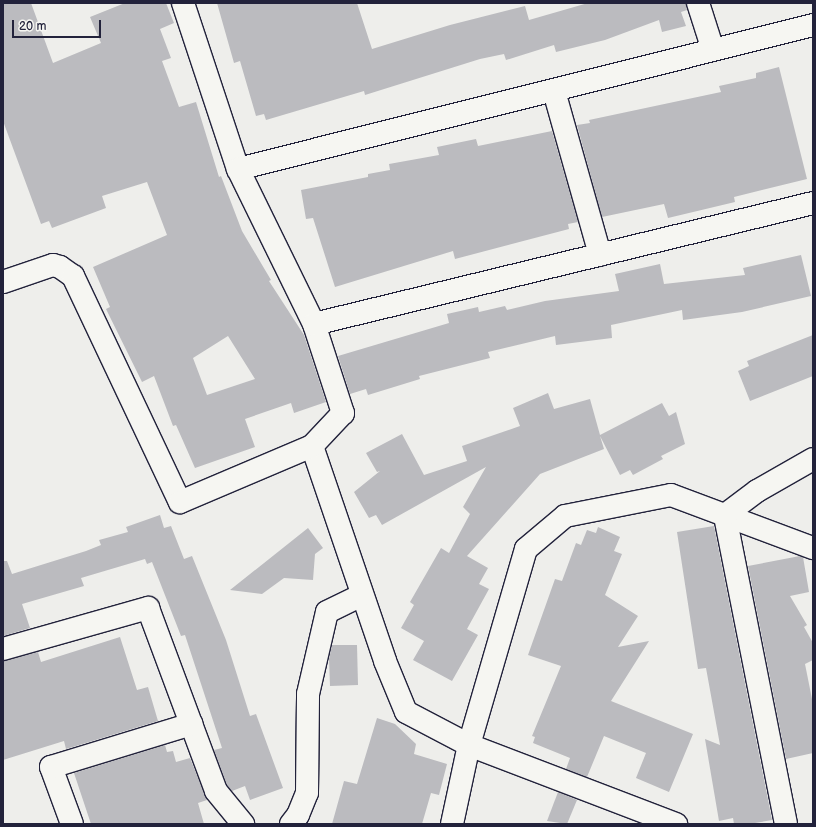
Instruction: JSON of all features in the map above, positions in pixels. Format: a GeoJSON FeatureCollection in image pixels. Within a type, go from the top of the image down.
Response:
{"type":"FeatureCollection","features":[{"type":"Feature","properties":{"kind":"street"},"geometry":{"type":"LineString","coordinates":[[3,282],[53,265],[60,267],[72,276],[180,502],[312,446],[343,413],[314,324],[238,169],[183,3]]}},
{"type":"Feature","properties":{"kind":"street"},"geometry":{"type":"LineString","coordinates":[[698,3],[713,50]]}},
{"type":"Feature","properties":{"kind":"street"},"geometry":{"type":"LineString","coordinates":[[238,169],[813,25]]}},
{"type":"Feature","properties":{"kind":"street"},"geometry":{"type":"LineString","coordinates":[[554,90],[600,255]]}},
{"type":"Feature","properties":{"kind":"street"},"geometry":{"type":"LineString","coordinates":[[314,324],[813,203]]}},
{"type":"Feature","properties":{"kind":"street"},"geometry":{"type":"LineString","coordinates":[[312,446],[362,595],[406,712],[469,745],[676,824]]}},
{"type":"Feature","properties":{"kind":"street"},"geometry":{"type":"LineString","coordinates":[[726,515],[757,491],[813,459]]}},
{"type":"Feature","properties":{"kind":"street"},"geometry":{"type":"LineString","coordinates":[[452,824],[469,745],[526,549],[565,516],[671,495],[813,548]]}},
{"type":"Feature","properties":{"kind":"street"},"geometry":{"type":"LineString","coordinates":[[726,515],[786,824]]}},
{"type":"Feature","properties":{"kind":"street"},"geometry":{"type":"LineString","coordinates":[[291,824],[298,815],[307,793],[308,694],[327,612],[362,595]]}},
{"type":"Feature","properties":{"kind":"street"},"geometry":{"type":"LineString","coordinates":[[3,649],[148,608],[216,792],[243,824]]}},
{"type":"Feature","properties":{"kind":"street"},"geometry":{"type":"LineString","coordinates":[[72,824],[51,767],[192,724]]}},
{"type":"Feature","properties":{"kind":"building"},"geometry":{"type":"Polygon","coordinates":[[[3,3],[31,3],[53,63],[101,43],[90,17],[125,3],[166,3],[174,23],[160,29],[171,58],[162,61],[179,107],[196,102],[219,177],[221,176],[242,231],[271,280],[269,281],[304,335],[326,402],[294,413],[291,403],[245,419],[255,447],[195,468],[176,425],[173,426],[154,376],[142,382],[106,309],[110,307],[93,267],[167,235],[147,182],[102,196],[106,208],[52,228],[49,221],[41,224],[3,121],[3,3]],[[228,336],[193,358],[207,395],[255,379],[228,336]]]}},
{"type":"Feature","properties":{"kind":"building"},"geometry":{"type":"Polygon","coordinates":[[[217,3],[357,3],[372,49],[450,25],[525,6],[529,20],[588,3],[686,3],[687,10],[681,12],[686,26],[662,32],[659,20],[605,40],[556,52],[554,45],[506,60],[504,54],[480,59],[365,95],[364,91],[266,120],[264,114],[256,116],[240,61],[234,63],[217,3]]]}},
{"type":"Feature","properties":{"kind":"building"},"geometry":{"type":"Polygon","coordinates":[[[779,67],[807,179],[734,197],[735,202],[668,218],[664,204],[602,217],[577,125],[590,123],[589,120],[721,92],[719,86],[756,78],[756,73],[779,67]]]}},
{"type":"Feature","properties":{"kind":"building"},"geometry":{"type":"Polygon","coordinates":[[[552,131],[578,222],[568,224],[569,229],[455,259],[453,251],[335,287],[313,218],[306,219],[301,190],[368,177],[368,174],[390,170],[389,164],[439,155],[437,147],[476,139],[478,146],[552,131]]]}},
{"type":"Feature","properties":{"kind":"building"},"geometry":{"type":"Polygon","coordinates":[[[801,255],[811,296],[742,312],[683,320],[682,310],[611,325],[612,338],[556,345],[555,336],[488,352],[490,358],[419,376],[420,379],[368,395],[366,389],[350,394],[338,356],[449,323],[447,314],[478,307],[479,312],[505,306],[507,310],[545,301],[619,291],[615,274],[660,264],[664,284],[745,275],[743,268],[801,255]]]}},
{"type":"Feature","properties":{"kind":"building"},"geometry":{"type":"Polygon","coordinates":[[[813,335],[813,376],[750,401],[738,371],[749,366],[747,361],[813,335]]]}},
{"type":"Feature","properties":{"kind":"building"},"geometry":{"type":"Polygon","coordinates":[[[548,393],[554,409],[590,399],[600,435],[662,403],[669,416],[676,412],[685,444],[661,456],[663,459],[633,475],[630,470],[620,475],[600,436],[604,449],[540,474],[467,556],[488,568],[479,584],[489,589],[467,629],[478,635],[452,681],[413,660],[424,641],[401,628],[414,605],[410,602],[441,548],[449,553],[470,514],[463,507],[486,467],[382,525],[376,515],[369,518],[354,492],[380,471],[377,472],[366,453],[402,434],[424,475],[467,461],[462,446],[520,426],[513,408],[548,393]]]}},
{"type":"Feature","properties":{"kind":"building"},"geometry":{"type":"Polygon","coordinates":[[[160,515],[164,528],[171,526],[184,559],[192,556],[226,640],[250,716],[256,714],[283,788],[250,800],[245,786],[232,791],[227,785],[214,750],[222,748],[185,635],[181,636],[152,562],[147,564],[145,559],[81,578],[84,586],[22,604],[30,628],[3,636],[3,561],[7,561],[12,574],[86,551],[101,545],[99,540],[128,532],[126,527],[160,515]]]}},
{"type":"Feature","properties":{"kind":"building"},"geometry":{"type":"Polygon","coordinates":[[[714,526],[772,820],[749,824],[734,824],[733,818],[719,821],[705,739],[720,745],[706,668],[698,669],[677,532],[714,526]]]}},
{"type":"Feature","properties":{"kind":"building"},"geometry":{"type":"Polygon","coordinates":[[[598,527],[620,537],[614,551],[622,554],[605,595],[638,616],[618,647],[649,641],[611,701],[693,734],[669,792],[636,778],[646,753],[604,736],[587,777],[566,769],[570,758],[533,743],[535,737],[532,736],[561,666],[528,655],[555,579],[562,581],[576,543],[581,545],[587,530],[596,533],[598,527]]]}},
{"type":"Feature","properties":{"kind":"building"},"geometry":{"type":"Polygon","coordinates":[[[308,528],[323,548],[315,554],[313,580],[284,578],[262,594],[230,590],[308,528]]]}},
{"type":"Feature","properties":{"kind":"building"},"geometry":{"type":"Polygon","coordinates":[[[800,556],[803,557],[809,592],[790,596],[807,625],[804,627],[813,643],[813,660],[805,664],[813,704],[813,753],[786,759],[748,566],[800,556]]]}},
{"type":"Feature","properties":{"kind":"building"},"geometry":{"type":"Polygon","coordinates":[[[120,637],[137,690],[148,687],[158,721],[66,749],[64,741],[3,760],[3,661],[38,652],[41,662],[120,637]]]}},
{"type":"Feature","properties":{"kind":"building"},"geometry":{"type":"Polygon","coordinates":[[[332,645],[357,645],[358,685],[330,686],[329,659],[332,645]]]}},
{"type":"Feature","properties":{"kind":"building"},"geometry":{"type":"Polygon","coordinates":[[[377,718],[395,724],[416,744],[414,754],[447,764],[439,795],[431,793],[422,824],[332,824],[344,781],[357,784],[377,718]]]}},
{"type":"Feature","properties":{"kind":"building"},"geometry":{"type":"Polygon","coordinates":[[[165,745],[167,752],[173,751],[176,762],[190,758],[207,800],[198,803],[204,824],[91,824],[74,773],[165,745]]]}},
{"type":"Feature","properties":{"kind":"building"},"geometry":{"type":"Polygon","coordinates":[[[558,792],[577,800],[567,824],[547,821],[558,792]]]}}]}
